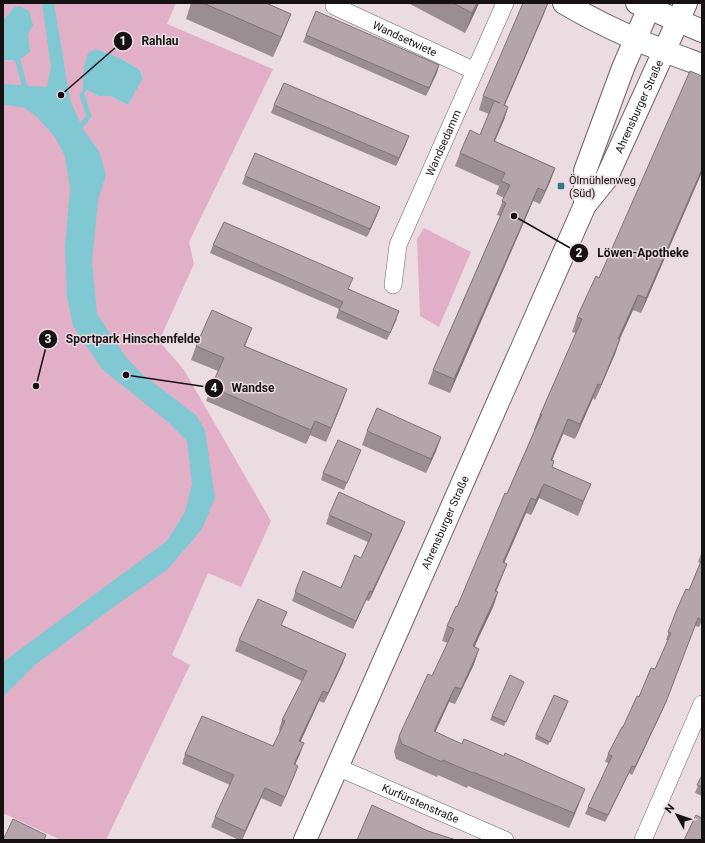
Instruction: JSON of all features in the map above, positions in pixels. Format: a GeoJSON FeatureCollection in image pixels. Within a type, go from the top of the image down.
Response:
{"type":"FeatureCollection","features":[{"type":"Feature","properties":{"kind":"main road"},"geometry":{"type":"LineString","coordinates":[[564,3],[596,22],[635,40],[702,65]]}},
{"type":"Feature","properties":{"kind":"main road"},"geometry":{"type":"LineString","coordinates":[[646,5],[682,12],[702,31]]}},
{"type":"Feature","properties":{"kind":"main road","name":"Ahrensburger Straße"},"geometry":{"type":"LineString","coordinates":[[585,205],[585,171],[635,40],[646,5]]}},
{"type":"Feature","properties":{"kind":"main road","name":"Ahrensburger Straße"},"geometry":{"type":"LineString","coordinates":[[305,840],[585,205],[606,179],[682,12]]}},
{"type":"Feature","properties":{"kind":"street","name":"Wandsedamm"},"geometry":{"type":"LineString","coordinates":[[393,285],[398,244],[505,3]]}},
{"type":"Feature","properties":{"kind":"street","name":"Wandsetwiete"},"geometry":{"type":"LineString","coordinates":[[334,6],[475,71]]}},
{"type":"Feature","properties":{"kind":"street"},"geometry":{"type":"LineString","coordinates":[[643,840],[702,704]]}},
{"type":"Feature","properties":{"kind":"street","name":"Kurfürstenstraße"},"geometry":{"type":"LineString","coordinates":[[337,767],[505,840]]}},
{"type":"Feature","properties":{"kind":"shaded area"},"geometry":{"type":"Polygon","coordinates":[[[3,3],[176,3],[167,24],[273,69],[189,242],[194,264],[159,341],[184,370],[271,521],[241,587],[208,573],[172,655],[190,665],[106,840],[61,840],[5,814],[3,815],[3,60],[14,61],[14,7],[3,20],[3,3]],[[96,49],[83,85],[82,94],[87,90],[98,96],[110,96],[128,105],[143,77],[140,70],[120,58],[96,49]]]}},
{"type":"Feature","properties":{"kind":"shaded area"},"geometry":{"type":"Polygon","coordinates":[[[424,228],[471,252],[439,327],[420,316],[417,239],[424,228]]]}},
{"type":"Feature","properties":{"kind":"water"},"geometry":{"type":"Polygon","coordinates":[[[42,3],[54,3],[70,100],[83,129],[99,151],[106,175],[98,200],[92,262],[97,314],[126,357],[142,374],[196,415],[205,430],[215,498],[202,529],[167,570],[36,664],[3,697],[3,662],[167,541],[185,512],[192,484],[187,441],[168,422],[102,369],[73,326],[67,297],[65,247],[70,189],[65,156],[55,137],[37,117],[25,108],[3,104],[3,84],[47,87],[51,67],[42,3]]]}},
{"type":"Feature","properties":{"kind":"water"},"geometry":{"type":"Polygon","coordinates":[[[20,6],[29,11],[33,25],[28,34],[30,52],[18,61],[3,60],[3,20],[14,7],[20,6]]]}},
{"type":"Feature","properties":{"kind":"water"},"geometry":{"type":"Polygon","coordinates":[[[96,49],[120,58],[140,70],[143,78],[128,105],[110,96],[98,96],[87,90],[82,95],[84,67],[88,53],[96,49]]]}},
{"type":"Feature","properties":{"kind":"building"},"geometry":{"type":"Polygon","coordinates":[[[203,3],[266,3],[291,14],[281,37],[203,3]]]}},
{"type":"Feature","properties":{"kind":"building"},"geometry":{"type":"Polygon","coordinates":[[[453,3],[477,3],[472,13],[453,3]]]}},
{"type":"Feature","properties":{"kind":"building"},"geometry":{"type":"Polygon","coordinates":[[[523,3],[548,3],[504,105],[508,107],[494,141],[555,168],[545,191],[538,188],[454,379],[433,370],[506,203],[502,201],[510,185],[501,181],[505,173],[460,153],[470,130],[480,135],[494,101],[500,103],[483,96],[523,3]]]}},
{"type":"Feature","properties":{"kind":"building"},"geometry":{"type":"Polygon","coordinates":[[[316,11],[439,65],[429,88],[306,35],[316,11]]]}},
{"type":"Feature","properties":{"kind":"building"},"geometry":{"type":"Polygon","coordinates":[[[690,71],[702,76],[702,169],[646,298],[638,295],[618,339],[620,339],[601,385],[598,384],[580,424],[568,419],[551,460],[554,461],[552,467],[591,484],[583,501],[544,484],[536,500],[531,498],[503,562],[507,564],[495,591],[498,592],[473,646],[479,649],[461,689],[455,687],[434,731],[462,744],[464,739],[504,756],[505,753],[585,789],[574,813],[443,760],[442,762],[402,744],[399,736],[428,674],[432,676],[454,629],[447,626],[456,606],[457,607],[505,493],[507,494],[582,319],[577,317],[596,276],[599,278],[690,71]]]}},
{"type":"Feature","properties":{"kind":"building"},"geometry":{"type":"Polygon","coordinates":[[[284,83],[409,136],[399,158],[274,105],[284,83]]]}},
{"type":"Feature","properties":{"kind":"building"},"geometry":{"type":"Polygon","coordinates":[[[255,153],[380,207],[370,229],[245,176],[255,153]]]}},
{"type":"Feature","properties":{"kind":"building"},"geometry":{"type":"Polygon","coordinates":[[[224,222],[353,278],[348,289],[399,311],[390,333],[339,310],[343,302],[213,245],[224,222]]]}},
{"type":"Feature","properties":{"kind":"building"},"geometry":{"type":"Polygon","coordinates":[[[212,310],[252,328],[244,346],[347,389],[331,428],[315,421],[311,430],[211,387],[224,358],[196,346],[212,310]]]}},
{"type":"Feature","properties":{"kind":"building"},"geometry":{"type":"Polygon","coordinates":[[[377,408],[441,437],[431,459],[367,431],[377,408]]]}},
{"type":"Feature","properties":{"kind":"building"},"geometry":{"type":"Polygon","coordinates":[[[338,440],[361,450],[347,483],[323,473],[338,440]]]}},
{"type":"Feature","properties":{"kind":"building"},"geometry":{"type":"Polygon","coordinates":[[[339,492],[405,522],[372,592],[370,591],[356,621],[295,592],[303,571],[341,588],[355,555],[361,558],[372,534],[329,515],[339,492]]]}},
{"type":"Feature","properties":{"kind":"building"},"geometry":{"type":"Polygon","coordinates":[[[702,559],[702,620],[698,618],[666,702],[635,767],[632,766],[608,815],[588,807],[612,756],[608,754],[623,727],[637,696],[639,697],[651,668],[655,669],[671,633],[668,632],[677,609],[686,589],[689,590],[702,559]]]}},
{"type":"Feature","properties":{"kind":"building"},"geometry":{"type":"Polygon","coordinates":[[[258,599],[287,612],[281,625],[346,654],[328,693],[323,691],[299,741],[304,743],[294,764],[298,766],[285,797],[265,788],[245,831],[215,817],[234,775],[185,754],[202,716],[273,746],[285,721],[282,720],[307,671],[239,640],[258,599]]]}},
{"type":"Feature","properties":{"kind":"building"},"geometry":{"type":"Polygon","coordinates":[[[510,675],[524,682],[506,722],[492,716],[510,675]]]}},
{"type":"Feature","properties":{"kind":"building"},"geometry":{"type":"Polygon","coordinates":[[[554,695],[568,701],[550,742],[536,735],[554,695]]]}},
{"type":"Feature","properties":{"kind":"building"},"geometry":{"type":"Polygon","coordinates":[[[702,775],[702,787],[697,785],[702,775]]]}},
{"type":"Feature","properties":{"kind":"building"},"geometry":{"type":"Polygon","coordinates":[[[372,805],[428,831],[456,840],[357,840],[372,805]]]}},
{"type":"Feature","properties":{"kind":"building"},"geometry":{"type":"Polygon","coordinates":[[[696,815],[702,818],[702,840],[684,840],[696,815]]]}},
{"type":"Feature","properties":{"kind":"building"},"geometry":{"type":"Polygon","coordinates":[[[13,819],[46,835],[44,840],[3,840],[13,819]]]}},
{"type":"Feature","properties":{"kind":"waterway"},"geometry":{"type":"LineString","coordinates":[[18,61],[26,91]]}},
{"type":"Feature","properties":{"kind":"waterway"},"geometry":{"type":"LineString","coordinates":[[77,131],[89,116],[82,95]]}},
{"type":"Feature","properties":{"kind":"place","name":"Rahlau"},"geometry":{"type":"Point","coordinates":[61,95]}},
{"type":"Feature","properties":{"kind":"place","name":"Ölmühlenweg (Süd)"},"geometry":{"type":"Point","coordinates":[561,186]}},
{"type":"Feature","properties":{"kind":"place","name":"Löwen-Apotheke"},"geometry":{"type":"Point","coordinates":[514,216]}},
{"type":"Feature","properties":{"kind":"place","name":"Wandse"},"geometry":{"type":"Point","coordinates":[126,375]}},
{"type":"Feature","properties":{"kind":"place","name":"Sportpark Hinschenfelde"},"geometry":{"type":"Point","coordinates":[36,386]}}]}
